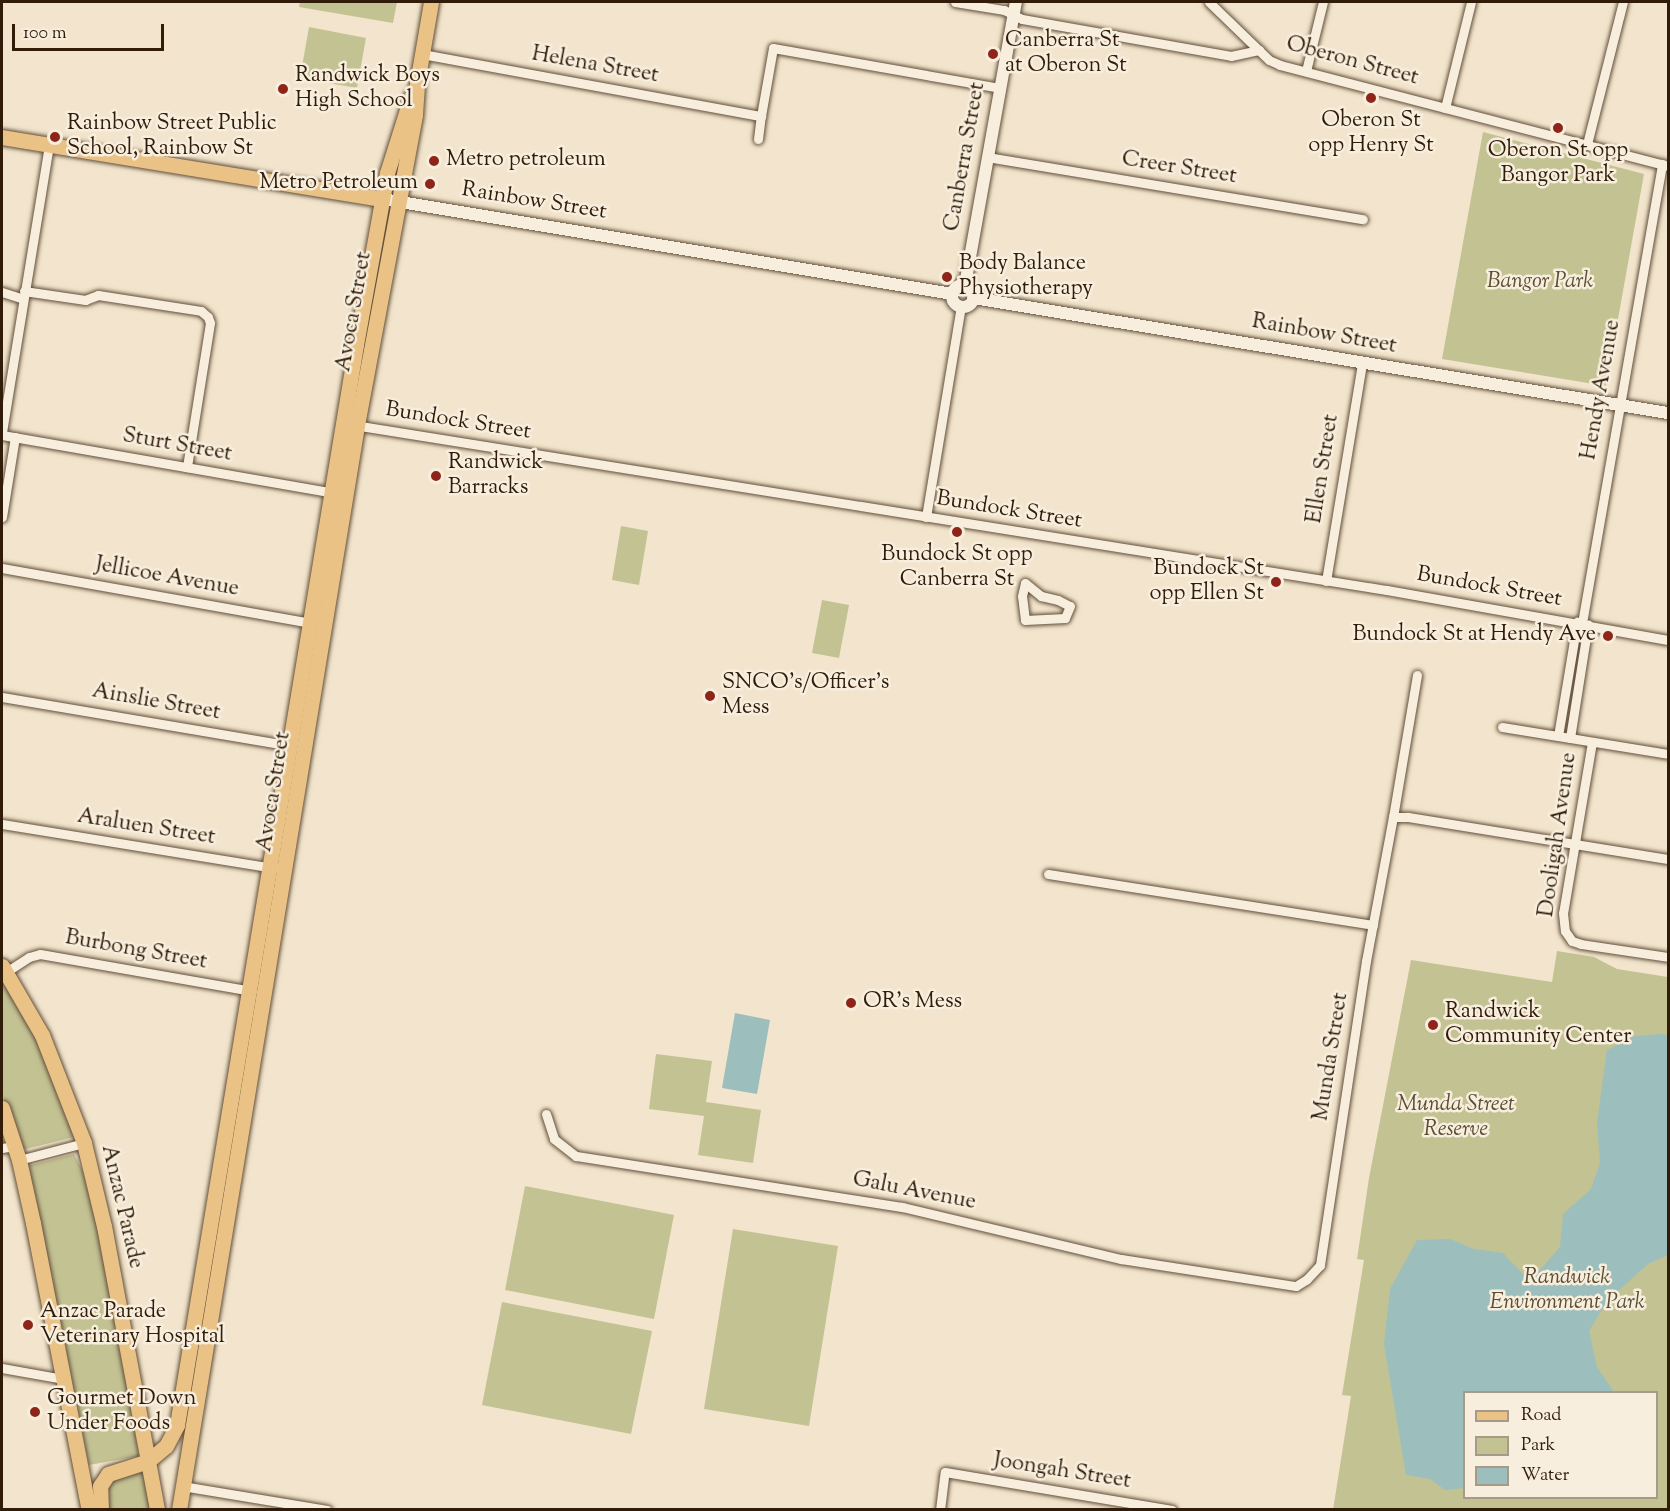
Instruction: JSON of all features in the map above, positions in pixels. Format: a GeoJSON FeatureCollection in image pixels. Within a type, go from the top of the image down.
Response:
{"type":"FeatureCollection","features":[{"type":"Feature","properties":{"kind":"main road","name":"Avoca Street"},"geometry":{"type":"LineString","coordinates":[[178,1509],[210,1271],[256,992],[268,868],[308,622],[338,493],[390,201],[387,173],[417,83],[431,2]]}},
{"type":"Feature","properties":{"kind":"main road","name":"Rainbow Street"},"geometry":{"type":"LineString","coordinates":[[2,137],[390,201]]}},
{"type":"Feature","properties":{"kind":"main road","name":"Avoca Street"},"geometry":{"type":"LineString","coordinates":[[256,992],[285,870],[325,626],[338,493]]}},
{"type":"Feature","properties":{"kind":"main road","name":"Anzac Parade"},"geometry":{"type":"LineString","coordinates":[[4,969],[47,1045],[84,1143],[104,1226],[157,1509]]}},
{"type":"Feature","properties":{"kind":"main road"},"geometry":{"type":"LineString","coordinates":[[2,1108],[64,1379],[89,1509]]}},
{"type":"Feature","properties":{"kind":"main road","name":"Avoca Street"},"geometry":{"type":"LineString","coordinates":[[177,1425],[210,1271]]}},
{"type":"Feature","properties":{"kind":"main road"},"geometry":{"type":"LineString","coordinates":[[142,1424],[150,1435],[155,1436],[166,1434],[177,1425]]}},
{"type":"Feature","properties":{"kind":"main road"},"geometry":{"type":"LineString","coordinates":[[101,1509],[100,1486],[108,1474],[148,1461],[166,1446],[177,1425]]}},
{"type":"Feature","properties":{"kind":"street","name":"Oberon Street"},"geometry":{"type":"LineString","coordinates":[[955,2],[1004,10],[1022,19],[1231,56],[1259,50],[1280,65],[1665,165]]}},
{"type":"Feature","properties":{"kind":"street","name":"Canberra Street"},"geometry":{"type":"LineString","coordinates":[[965,285],[1016,2]]}},
{"type":"Feature","properties":{"kind":"street"},"geometry":{"type":"LineString","coordinates":[[1209,2],[1259,50]]}},
{"type":"Feature","properties":{"kind":"street"},"geometry":{"type":"LineString","coordinates":[[1305,71],[1323,2]]}},
{"type":"Feature","properties":{"kind":"street"},"geometry":{"type":"LineString","coordinates":[[1445,108],[1471,2]]}},
{"type":"Feature","properties":{"kind":"street"},"geometry":{"type":"LineString","coordinates":[[1587,144],[1623,2]]}},
{"type":"Feature","properties":{"kind":"street"},"geometry":{"type":"LineString","coordinates":[[758,139],[773,48],[1000,88]]}},
{"type":"Feature","properties":{"kind":"street","name":"Helena Street"},"geometry":{"type":"LineString","coordinates":[[422,54],[761,116]]}},
{"type":"Feature","properties":{"kind":"street"},"geometry":{"type":"LineString","coordinates":[[2,434],[49,145]]}},
{"type":"Feature","properties":{"kind":"street","name":"Creer Street"},"geometry":{"type":"LineString","coordinates":[[987,157],[1363,219]]}},
{"type":"Feature","properties":{"kind":"street","name":"Hendy Avenue"},"geometry":{"type":"LineString","coordinates":[[1570,738],[1583,623],[1619,405],[1665,165]]}},
{"type":"Feature","properties":{"kind":"street","name":"Rainbow Street"},"geometry":{"type":"LineString","coordinates":[[390,201],[952,294]]}},
{"type":"Feature","properties":{"kind":"street"},"geometry":{"type":"LineString","coordinates":[[965,285],[973,291],[973,298],[967,305],[961,306],[954,301],[952,294],[958,286],[965,285]]}},
{"type":"Feature","properties":{"kind":"street"},"geometry":{"type":"LineString","coordinates":[[2,292],[85,300],[98,295],[201,311],[208,317],[210,322],[187,467]]}},
{"type":"Feature","properties":{"kind":"street","name":"Rainbow Street"},"geometry":{"type":"LineString","coordinates":[[973,298],[1668,413]]}},
{"type":"Feature","properties":{"kind":"street"},"geometry":{"type":"LineString","coordinates":[[926,517],[961,306]]}},
{"type":"Feature","properties":{"kind":"street","name":"Ellen Street"},"geometry":{"type":"LineString","coordinates":[[1326,580],[1362,364]]}},
{"type":"Feature","properties":{"kind":"street","name":"Bundock Street"},"geometry":{"type":"LineString","coordinates":[[350,424],[1326,580],[1583,623],[1668,640]]}},
{"type":"Feature","properties":{"kind":"street","name":"Sturt Street"},"geometry":{"type":"LineString","coordinates":[[2,434],[338,493]]}},
{"type":"Feature","properties":{"kind":"street"},"geometry":{"type":"LineString","coordinates":[[2,517],[15,437]]}},
{"type":"Feature","properties":{"kind":"street","name":"Jellicoe Avenue"},"geometry":{"type":"LineString","coordinates":[[2,568],[325,626]]}},
{"type":"Feature","properties":{"kind":"street"},"geometry":{"type":"LineString","coordinates":[[1025,583],[1041,596],[1070,606],[1065,618],[1025,620],[1022,596],[1025,583]]}},
{"type":"Feature","properties":{"kind":"street","name":"Hendy Avenue"},"geometry":{"type":"LineString","coordinates":[[1558,736],[1583,623]]}},
{"type":"Feature","properties":{"kind":"street","name":"Munda Street"},"geometry":{"type":"LineString","coordinates":[[1296,1286],[1308,1280],[1320,1265],[1373,925],[1417,675]]}},
{"type":"Feature","properties":{"kind":"street","name":"Ainslie Street"},"geometry":{"type":"LineString","coordinates":[[2,697],[304,749]]}},
{"type":"Feature","properties":{"kind":"street"},"geometry":{"type":"LineString","coordinates":[[1502,727],[1668,754]]}},
{"type":"Feature","properties":{"kind":"street","name":"Dooligah Avenue"},"geometry":{"type":"LineString","coordinates":[[1592,742],[1563,914],[1568,937],[1581,944],[1668,957]]}},
{"type":"Feature","properties":{"kind":"street"},"geometry":{"type":"LineString","coordinates":[[1392,820],[1408,817],[1668,859]]}},
{"type":"Feature","properties":{"kind":"street","name":"Araluen Street"},"geometry":{"type":"LineString","coordinates":[[2,824],[285,870]]}},
{"type":"Feature","properties":{"kind":"street"},"geometry":{"type":"LineString","coordinates":[[1048,874],[1373,925]]}},
{"type":"Feature","properties":{"kind":"street","name":"Burbong Street"},"geometry":{"type":"LineString","coordinates":[[4,969],[40,954],[256,992]]}},
{"type":"Feature","properties":{"kind":"street","name":"Galu Avenue"},"geometry":{"type":"LineString","coordinates":[[546,1114],[554,1139],[576,1156],[902,1207],[1131,1261],[1296,1286]]}},
{"type":"Feature","properties":{"kind":"street"},"geometry":{"type":"LineString","coordinates":[[12,1151],[84,1143]]}},
{"type":"Feature","properties":{"kind":"street"},"geometry":{"type":"LineString","coordinates":[[2,1368],[64,1379]]}},
{"type":"Feature","properties":{"kind":"street","name":"Joongah Street"},"geometry":{"type":"LineString","coordinates":[[940,1509],[945,1472],[1172,1509]]}},
{"type":"Feature","properties":{"kind":"street"},"geometry":{"type":"LineString","coordinates":[[182,1486],[325,1509]]}},
{"type":"Feature","properties":{"kind":"green space"},"geometry":{"type":"Polygon","coordinates":[[[300,2],[397,2],[393,23],[299,7],[300,2]]]}},
{"type":"Feature","properties":{"kind":"green space"},"geometry":{"type":"Polygon","coordinates":[[[309,27],[366,38],[357,88],[300,78],[309,27]]]}},
{"type":"Feature","properties":{"kind":"green space","name":"Bangor Park"},"geometry":{"type":"Polygon","coordinates":[[[1483,132],[1644,174],[1606,386],[1442,359],[1483,132]]]}},
{"type":"Feature","properties":{"kind":"green space"},"geometry":{"type":"Polygon","coordinates":[[[621,526],[648,531],[639,585],[612,580],[621,526]]]}},
{"type":"Feature","properties":{"kind":"green space"},"geometry":{"type":"Polygon","coordinates":[[[822,600],[849,605],[839,658],[812,653],[822,600]]]}},
{"type":"Feature","properties":{"kind":"green space","name":"Randwick Environment Park"},"geometry":{"type":"Polygon","coordinates":[[[1557,951],[1594,957],[1617,969],[1668,977],[1668,1509],[1333,1510],[1351,1396],[1342,1395],[1364,1260],[1357,1259],[1369,1178],[1411,960],[1552,982],[1557,951]]]}},
{"type":"Feature","properties":{"kind":"green space"},"geometry":{"type":"Polygon","coordinates":[[[2,977],[34,1034],[74,1137],[22,1150],[2,1094],[2,977]]]}},
{"type":"Feature","properties":{"kind":"green space"},"geometry":{"type":"Polygon","coordinates":[[[656,1054],[712,1061],[706,1102],[761,1110],[753,1163],[698,1155],[704,1116],[649,1109],[656,1054]]]}},
{"type":"Feature","properties":{"kind":"green space"},"geometry":{"type":"Polygon","coordinates":[[[74,1154],[88,1181],[117,1322],[139,1456],[89,1465],[43,1234],[27,1166],[74,1154]]]}},
{"type":"Feature","properties":{"kind":"green space"},"geometry":{"type":"Polygon","coordinates":[[[525,1186],[674,1215],[654,1319],[505,1290],[525,1186]]]}},
{"type":"Feature","properties":{"kind":"green space"},"geometry":{"type":"Polygon","coordinates":[[[733,1229],[838,1246],[809,1426],[704,1409],[733,1229]]]}},
{"type":"Feature","properties":{"kind":"green space"},"geometry":{"type":"Polygon","coordinates":[[[502,1302],[652,1331],[631,1434],[482,1405],[502,1302]]]}},
{"type":"Feature","properties":{"kind":"green space"},"geometry":{"type":"Polygon","coordinates":[[[138,1470],[144,1474],[150,1509],[106,1509],[105,1489],[110,1481],[138,1470]]]}},
{"type":"Feature","properties":{"kind":"water"},"geometry":{"type":"Polygon","coordinates":[[[735,1013],[770,1020],[757,1094],[722,1088],[735,1013]]]}},
{"type":"Feature","properties":{"kind":"water"},"geometry":{"type":"Polygon","coordinates":[[[1662,1034],[1668,1036],[1668,1255],[1648,1264],[1607,1301],[1589,1331],[1597,1367],[1613,1391],[1463,1391],[1463,1488],[1445,1490],[1430,1479],[1406,1475],[1384,1344],[1390,1289],[1417,1240],[1450,1239],[1474,1249],[1503,1253],[1523,1274],[1539,1271],[1560,1247],[1563,1214],[1591,1189],[1600,1163],[1597,1123],[1607,1050],[1635,1036],[1662,1034]]]}},
{"type":"Feature","properties":{"kind":"place","name":"Canberra St at Oberon St"},"geometry":{"type":"Point","coordinates":[993,54]}},
{"type":"Feature","properties":{"kind":"place","name":"Randwick Boys High School"},"geometry":{"type":"Point","coordinates":[283,89]}},
{"type":"Feature","properties":{"kind":"place","name":"Oberon St opp Henry St"},"geometry":{"type":"Point","coordinates":[1371,98]}},
{"type":"Feature","properties":{"kind":"place","name":"Oberon St opp Bangor Park"},"geometry":{"type":"Point","coordinates":[1558,128]}},
{"type":"Feature","properties":{"kind":"place","name":"Rainbow Street Public School, Rainbow St"},"geometry":{"type":"Point","coordinates":[55,137]}},
{"type":"Feature","properties":{"kind":"place","name":"Metro petroleum"},"geometry":{"type":"Point","coordinates":[434,161]}},
{"type":"Feature","properties":{"kind":"place","name":"Metro Petroleum"},"geometry":{"type":"Point","coordinates":[430,184]}},
{"type":"Feature","properties":{"kind":"place","name":"Body Balance Physiotherapy"},"geometry":{"type":"Point","coordinates":[947,277]}},
{"type":"Feature","properties":{"kind":"place","name":"Randwick Barracks"},"geometry":{"type":"Point","coordinates":[436,476]}},
{"type":"Feature","properties":{"kind":"place","name":"Bundock St opp Canberra St"},"geometry":{"type":"Point","coordinates":[957,532]}},
{"type":"Feature","properties":{"kind":"place","name":"Bundock St opp Ellen St"},"geometry":{"type":"Point","coordinates":[1276,582]}},
{"type":"Feature","properties":{"kind":"place","name":"Bundock St at Hendy Ave"},"geometry":{"type":"Point","coordinates":[1608,636]}},
{"type":"Feature","properties":{"kind":"place","name":"SNCO's/Officer's Mess"},"geometry":{"type":"Point","coordinates":[710,696]}},
{"type":"Feature","properties":{"kind":"place","name":"OR's Mess"},"geometry":{"type":"Point","coordinates":[851,1003]}},
{"type":"Feature","properties":{"kind":"place","name":"Randwick Community Center"},"geometry":{"type":"Point","coordinates":[1433,1025]}},
{"type":"Feature","properties":{"kind":"place","name":"Anzac Parade Veterinary Hospital"},"geometry":{"type":"Point","coordinates":[28,1325]}},
{"type":"Feature","properties":{"kind":"place","name":"Gourmet Down Under Foods"},"geometry":{"type":"Point","coordinates":[35,1412]}},
{"type":"Feature","properties":{"kind":"park label","name":"Munda Street Reserve"},"geometry":{"type":"Point","coordinates":[1456,1118]}}]}
